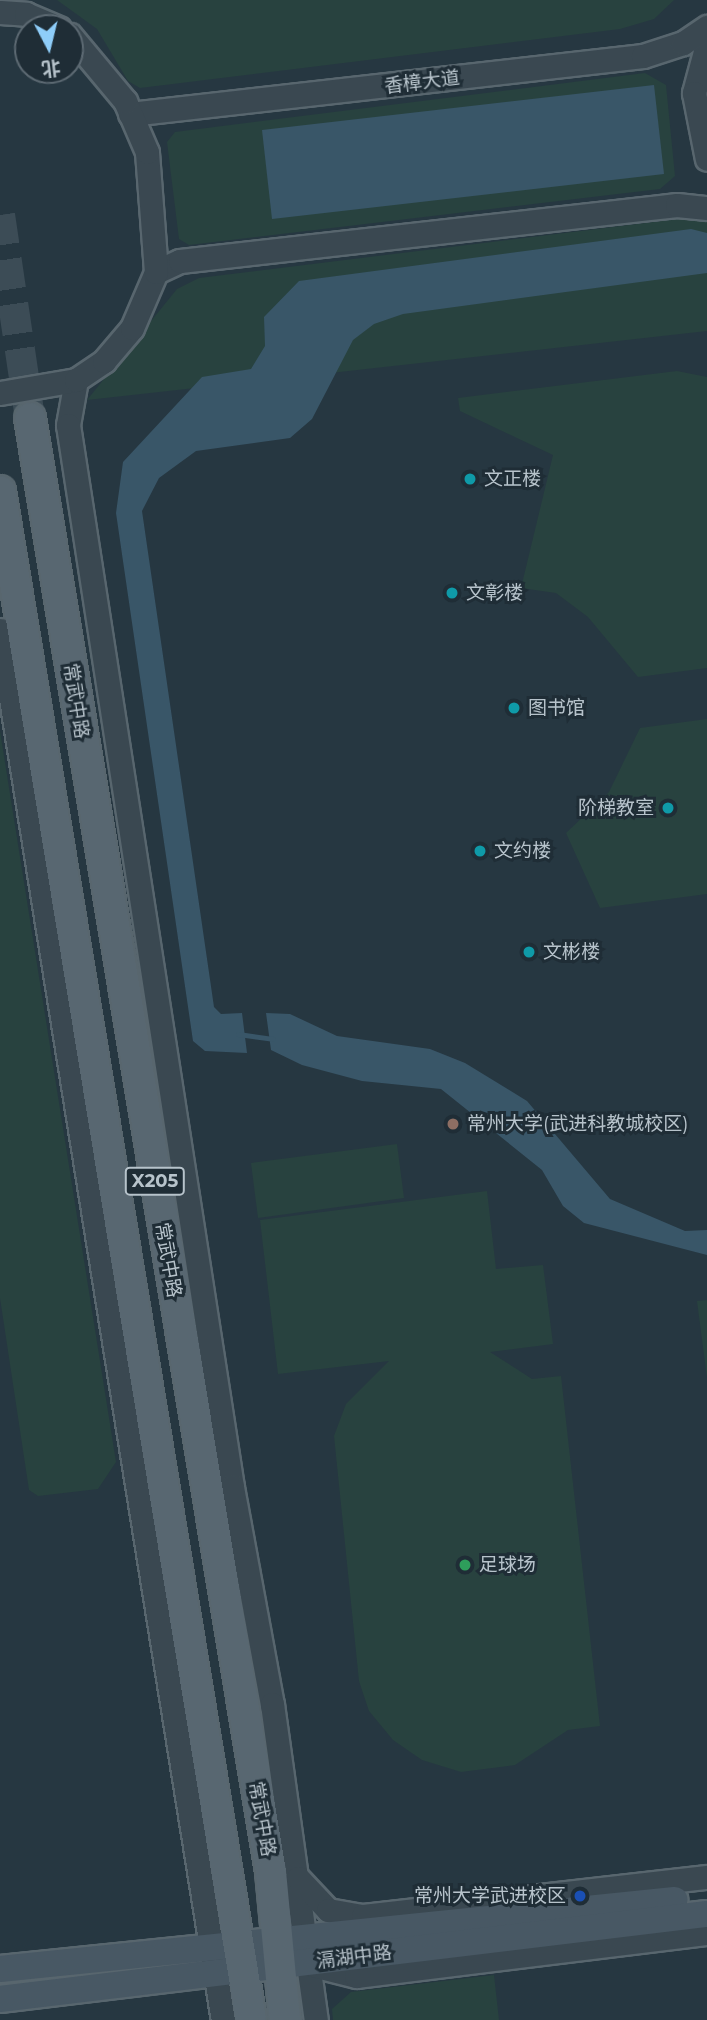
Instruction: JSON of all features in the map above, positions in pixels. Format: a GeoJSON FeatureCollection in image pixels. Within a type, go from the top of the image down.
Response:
{"type":"FeatureCollection","features":[{"type":"Feature","properties":{"kind":"main road","name":"常武中路"},"geometry":{"type":"LineString","coordinates":[[30,418],[271,1872],[291,1954],[285,2020]]}},
{"type":"Feature","properties":{"kind":"main road","name":"X205"},"geometry":{"type":"LineString","coordinates":[[0,491],[227,1959],[251,2020]]}},
{"type":"Feature","properties":{"kind":"main road"},"geometry":{"type":"LineString","coordinates":[[615,1888],[663,1901]]}},
{"type":"Feature","properties":{"kind":"main road","name":"滆湖中路"},"geometry":{"type":"LineString","coordinates":[[291,1954],[707,1896]]}},
{"type":"Feature","properties":{"kind":"main road","name":"滆湖中路"},"geometry":{"type":"LineString","coordinates":[[0,1969],[227,1959],[707,1914]]}},
{"type":"Feature","properties":{"kind":"main road","name":"滆湖中路"},"geometry":{"type":"LineString","coordinates":[[0,1999],[227,1959]]}},
{"type":"Feature","properties":{"kind":"street"},"geometry":{"type":"LineString","coordinates":[[0,12],[21,7]]}},
{"type":"Feature","properties":{"kind":"street","name":"香樟大道"},"geometry":{"type":"LineString","coordinates":[[131,114],[643,55],[683,43],[707,27]]}},
{"type":"Feature","properties":{"kind":"street"},"geometry":{"type":"LineString","coordinates":[[707,44],[694,93],[707,159]]}},
{"type":"Feature","properties":{"kind":"street"},"geometry":{"type":"LineString","coordinates":[[0,393],[76,380],[104,361],[132,328],[156,272],[153,184],[131,114],[106,73],[84,50]]}},
{"type":"Feature","properties":{"kind":"street"},"geometry":{"type":"LineString","coordinates":[[156,272],[180,261],[677,205],[707,208]]}},
{"type":"Feature","properties":{"kind":"street"},"geometry":{"type":"LineString","coordinates":[[76,380],[68,425],[295,1872],[291,1954],[316,2020]]}},
{"type":"Feature","properties":{"kind":"street"},"geometry":{"type":"LineString","coordinates":[[0,630],[227,1959],[223,2020]]}},
{"type":"Feature","properties":{"kind":"street"},"geometry":{"type":"LineString","coordinates":[[295,1872],[316,1903],[363,1916],[707,1877]]}},
{"type":"Feature","properties":{"kind":"street"},"geometry":{"type":"LineString","coordinates":[[291,1954],[356,1976],[707,1933]]}},
{"type":"Feature","properties":{"kind":"green space"},"geometry":{"type":"Polygon","coordinates":[[[57,0],[674,0],[654,19],[620,29],[140,88],[128,81],[97,29],[84,20],[84,14],[76,14],[57,0]]]}},
{"type":"Feature","properties":{"kind":"green space"},"geometry":{"type":"Polygon","coordinates":[[[645,73],[666,85],[675,176],[660,189],[189,245],[179,239],[167,142],[175,132],[645,73]]]}},
{"type":"Feature","properties":{"kind":"green space"},"geometry":{"type":"Polygon","coordinates":[[[694,217],[707,221],[707,331],[87,400],[177,289],[199,278],[694,217]]]}},
{"type":"Feature","properties":{"kind":"green space"},"geometry":{"type":"Polygon","coordinates":[[[677,371],[707,377],[707,668],[638,677],[588,617],[556,593],[521,588],[553,455],[460,411],[458,398],[677,371]]]}},
{"type":"Feature","properties":{"kind":"green space"},"geometry":{"type":"Polygon","coordinates":[[[707,719],[707,894],[600,908],[566,833],[609,792],[640,728],[707,719]]]}},
{"type":"Feature","properties":{"kind":"green space"},"geometry":{"type":"Polygon","coordinates":[[[0,731],[116,1462],[98,1489],[38,1496],[29,1490],[0,1298],[0,731]]]}},
{"type":"Feature","properties":{"kind":"green space"},"geometry":{"type":"Polygon","coordinates":[[[397,1144],[404,1198],[258,1218],[251,1163],[397,1144]]]}},
{"type":"Feature","properties":{"kind":"green space"},"geometry":{"type":"Polygon","coordinates":[[[487,1191],[496,1269],[543,1265],[553,1344],[490,1352],[532,1379],[561,1376],[600,1726],[568,1730],[515,1765],[461,1772],[422,1760],[393,1740],[369,1711],[359,1681],[334,1436],[346,1404],[389,1361],[278,1374],[260,1220],[487,1191]]]}},
{"type":"Feature","properties":{"kind":"green space"},"geometry":{"type":"Polygon","coordinates":[[[707,1300],[707,1378],[697,1301],[707,1300]]]}},
{"type":"Feature","properties":{"kind":"green space"},"geometry":{"type":"Polygon","coordinates":[[[494,1975],[499,2020],[333,2020],[332,2009],[351,1992],[494,1975]]]}},
{"type":"Feature","properties":{"kind":"water"},"geometry":{"type":"Polygon","coordinates":[[[654,85],[664,174],[272,219],[262,130],[654,85]]]}},
{"type":"Feature","properties":{"kind":"water"},"geometry":{"type":"Polygon","coordinates":[[[691,229],[707,233],[707,273],[403,314],[374,324],[353,340],[312,419],[290,438],[196,451],[159,478],[142,511],[214,1007],[221,1014],[242,1013],[247,1053],[205,1051],[193,1041],[116,513],[123,462],[202,377],[251,369],[265,346],[264,317],[299,281],[691,229]]]}},
{"type":"Feature","properties":{"kind":"water"},"geometry":{"type":"Polygon","coordinates":[[[266,1013],[290,1014],[337,1036],[430,1049],[465,1063],[527,1101],[610,1199],[685,1231],[707,1230],[707,1255],[584,1223],[563,1206],[542,1170],[441,1089],[362,1081],[302,1065],[271,1050],[266,1013]]]}},
{"type":"Feature","properties":{"kind":"waterway"},"geometry":{"type":"LineString","coordinates":[[238,1034],[273,1039]]}},
{"type":"Feature","properties":{"kind":"tunnel"},"geometry":{"type":"LineString","coordinates":[[0,215],[30,418]]}},
{"type":"Feature","properties":{"kind":"place","name":"文正楼"},"geometry":{"type":"Point","coordinates":[470,479]}},
{"type":"Feature","properties":{"kind":"place","name":"文彰楼"},"geometry":{"type":"Point","coordinates":[452,593]}},
{"type":"Feature","properties":{"kind":"place","name":"图书馆"},"geometry":{"type":"Point","coordinates":[514,708]}},
{"type":"Feature","properties":{"kind":"place","name":"阶梯教室"},"geometry":{"type":"Point","coordinates":[668,808]}},
{"type":"Feature","properties":{"kind":"place","name":"文约楼"},"geometry":{"type":"Point","coordinates":[480,851]}},
{"type":"Feature","properties":{"kind":"place","name":"文彬楼"},"geometry":{"type":"Point","coordinates":[529,952]}},
{"type":"Feature","properties":{"kind":"place","name":"常州大学(武进科教城校区)"},"geometry":{"type":"Point","coordinates":[453,1124]}},
{"type":"Feature","properties":{"kind":"place","name":"足球场"},"geometry":{"type":"Point","coordinates":[465,1565]}},
{"type":"Feature","properties":{"kind":"place","name":"常州大学武进校区"},"geometry":{"type":"Point","coordinates":[580,1896]}}]}
